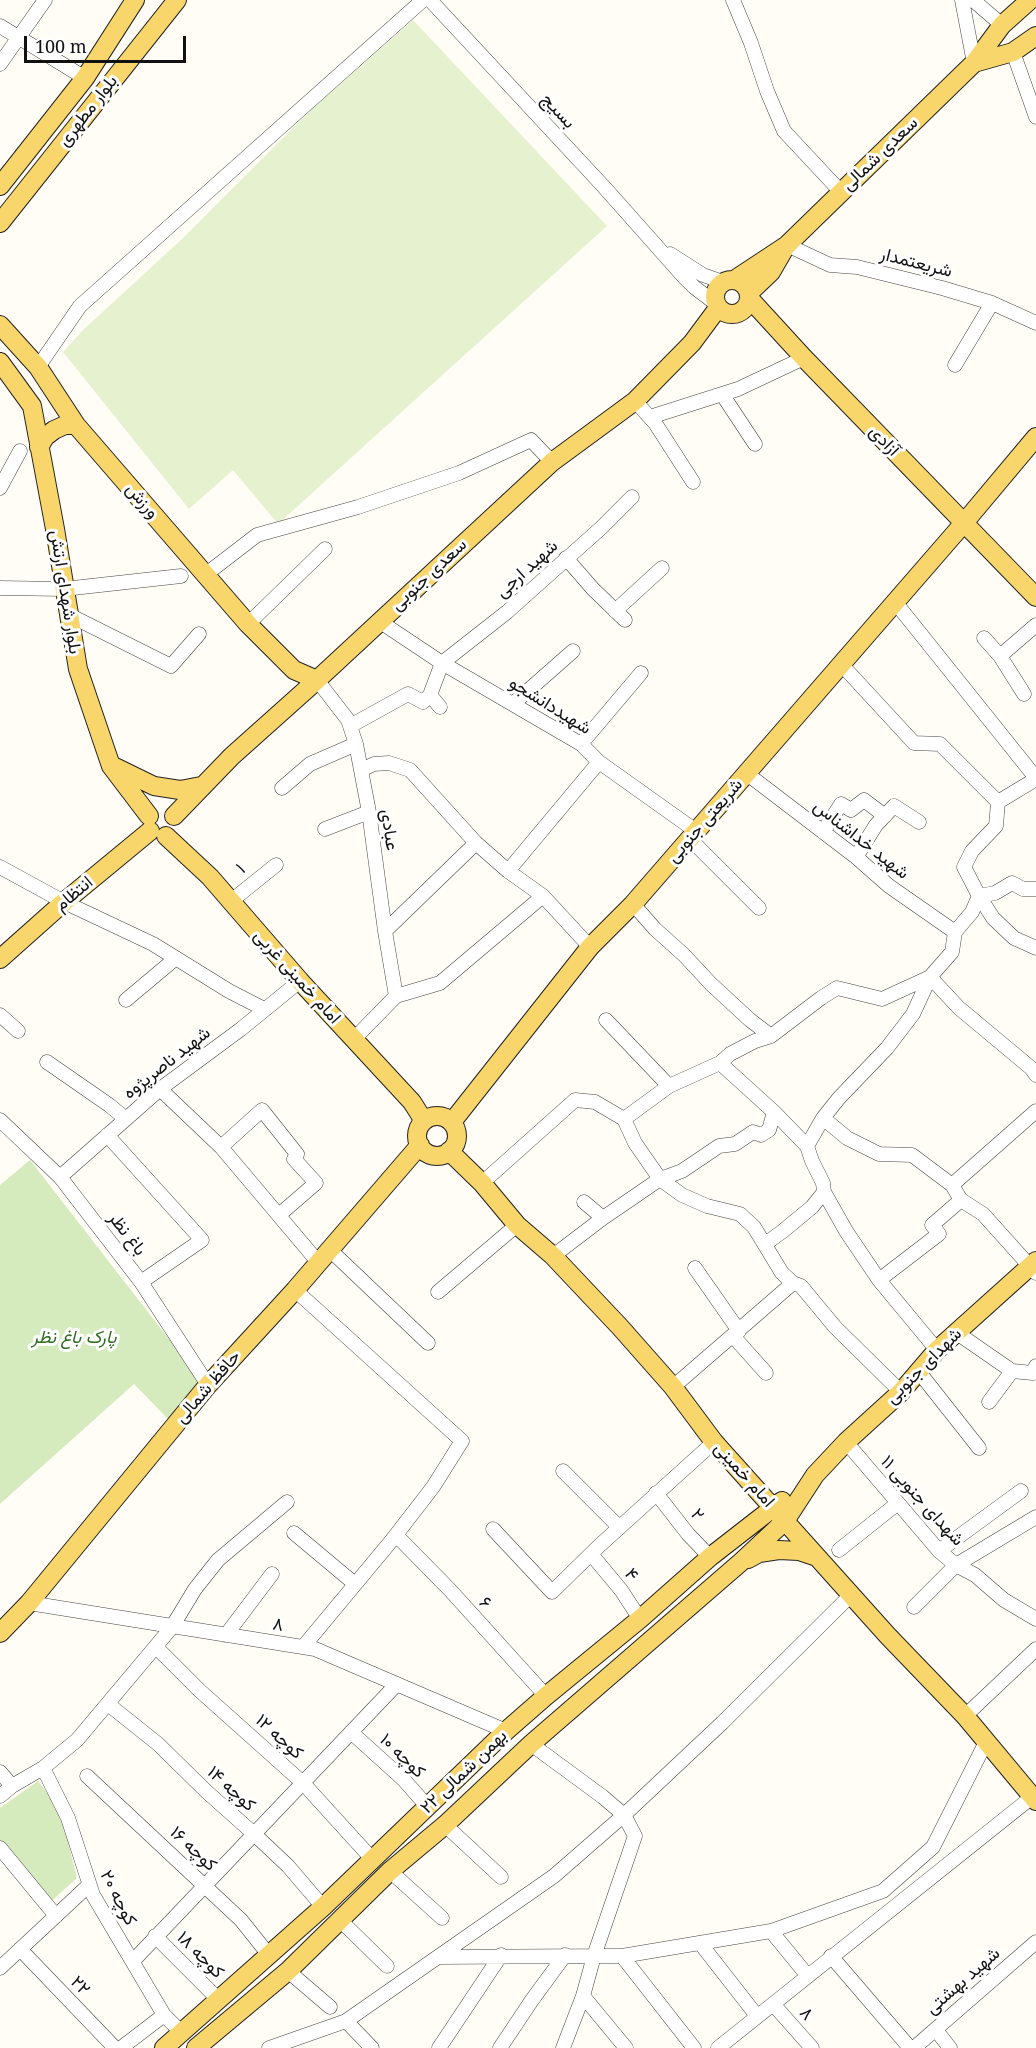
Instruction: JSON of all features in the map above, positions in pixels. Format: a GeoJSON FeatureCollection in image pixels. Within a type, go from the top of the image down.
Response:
{"type":"FeatureCollection","features":[{"type":"Feature","properties":{"kind":"main road","name":"بلوار مطهری"},"geometry":{"type":"LineString","coordinates":[[0,186],[85,78],[135,0]]}},
{"type":"Feature","properties":{"kind":"main road","name":"بلوار مطهری"},"geometry":{"type":"LineString","coordinates":[[0,223],[177,0]]}},
{"type":"Feature","properties":{"kind":"main road","name":"سعدی شمالی"},"geometry":{"type":"LineString","coordinates":[[786,245],[974,63],[1002,25],[1030,0]]}},
{"type":"Feature","properties":{"kind":"main road"},"geometry":{"type":"LineString","coordinates":[[1002,25],[1018,38],[1032,39]]}},
{"type":"Feature","properties":{"kind":"main road"},"geometry":{"type":"LineString","coordinates":[[974,63],[1013,52],[1032,39]]}},
{"type":"Feature","properties":{"kind":"main road"},"geometry":{"type":"LineString","coordinates":[[735,304],[715,291],[786,245]]}},
{"type":"Feature","properties":{"kind":"main road","name":"سعدی جنوبی"},"geometry":{"type":"LineString","coordinates":[[174,816],[201,786],[552,462],[635,401],[692,342],[771,272],[786,245]]}},
{"type":"Feature","properties":{"kind":"main road","name":"آزادی"},"geometry":{"type":"LineString","coordinates":[[728,281],[744,284],[735,304],[804,358],[1036,597]]}},
{"type":"Feature","properties":{"kind":"main road","name":"ورزش"},"geometry":{"type":"LineString","coordinates":[[0,325],[38,367],[76,425],[248,624],[294,670],[317,680]]}},
{"type":"Feature","properties":{"kind":"main road","name":"بلوار شهدای ارتش"},"geometry":{"type":"LineString","coordinates":[[0,362],[32,406],[78,669],[111,766],[155,828]]}},
{"type":"Feature","properties":{"kind":"main road"},"geometry":{"type":"LineString","coordinates":[[32,406],[39,414],[50,417],[57,410],[57,396]]}},
{"type":"Feature","properties":{"kind":"main road"},"geometry":{"type":"LineString","coordinates":[[39,447],[45,437],[54,430],[65,425],[76,425]]}},
{"type":"Feature","properties":{"kind":"main road","name":"شریعتی جنوبی"},"geometry":{"type":"LineString","coordinates":[[452,1122],[590,947],[633,904],[1036,437]]}},
{"type":"Feature","properties":{"kind":"main road"},"geometry":{"type":"LineString","coordinates":[[291,702],[294,670]]}},
{"type":"Feature","properties":{"kind":"main road"},"geometry":{"type":"LineString","coordinates":[[111,766],[154,786],[180,790],[201,786]]}},
{"type":"Feature","properties":{"kind":"main road"},"geometry":{"type":"LineString","coordinates":[[161,809],[174,816],[174,828],[155,828],[152,812],[161,809]]}},
{"type":"Feature","properties":{"kind":"main road","name":"انتظام"},"geometry":{"type":"LineString","coordinates":[[0,959],[64,902],[155,828]]}},
{"type":"Feature","properties":{"kind":"main road","name":"امام خمینی غربی"},"geometry":{"type":"LineString","coordinates":[[155,828],[210,877],[300,981],[412,1102],[424,1121]]}},
{"type":"Feature","properties":{"kind":"main road"},"geometry":{"type":"LineString","coordinates":[[436,1116],[445,1117],[452,1122],[457,1137],[453,1147],[449,1151],[435,1155],[425,1151],[420,1145],[418,1130],[424,1121],[436,1116]]}},
{"type":"Feature","properties":{"kind":"main road","name":"حافظ شمالی"},"geometry":{"type":"LineString","coordinates":[[0,1633],[29,1604],[208,1385],[295,1290],[420,1145]]}},
{"type":"Feature","properties":{"kind":"main road","name":"امام خمینی"},"geometry":{"type":"LineString","coordinates":[[449,1151],[482,1183],[517,1225],[553,1256],[673,1387],[714,1442],[925,1676],[965,1716],[1034,1799]]}},
{"type":"Feature","properties":{"kind":"main road","name":"شهدای جنوبی"},"geometry":{"type":"LineString","coordinates":[[779,1514],[846,1442],[901,1392],[937,1350],[1034,1267]]}},
{"type":"Feature","properties":{"kind":"main road","name":"۲۲ بهمن شمالی"},"geometry":{"type":"LineString","coordinates":[[164,2048],[323,1907],[506,1731],[546,1696],[640,1619],[710,1557],[779,1514]]}},
{"type":"Feature","properties":{"kind":"main road","name":"۲۲ بهمن شمالی"},"geometry":{"type":"LineString","coordinates":[[196,2048],[288,1971],[390,1871],[445,1825],[531,1744],[741,1562],[779,1514]]}},
{"type":"Feature","properties":{"kind":"main road"},"geometry":{"type":"LineString","coordinates":[[741,1562],[759,1553],[779,1550],[799,1551],[818,1557]]}},
{"type":"Feature","properties":{"kind":"street"},"geometry":{"type":"LineString","coordinates":[[0,64],[45,0]]}},
{"type":"Feature","properties":{"kind":"street"},"geometry":{"type":"LineString","coordinates":[[38,367],[80,306],[423,0]]}},
{"type":"Feature","properties":{"kind":"street","name":"بسیج"},"geometry":{"type":"LineString","coordinates":[[430,0],[658,247]]}},
{"type":"Feature","properties":{"kind":"street"},"geometry":{"type":"LineString","coordinates":[[441,11],[452,0]]}},
{"type":"Feature","properties":{"kind":"street"},"geometry":{"type":"LineString","coordinates":[[733,0],[784,131],[840,192]]}},
{"type":"Feature","properties":{"kind":"street"},"geometry":{"type":"LineString","coordinates":[[962,0],[974,63]]}},
{"type":"Feature","properties":{"kind":"street"},"geometry":{"type":"LineString","coordinates":[[973,0],[1002,25]]}},
{"type":"Feature","properties":{"kind":"street"},"geometry":{"type":"LineString","coordinates":[[0,26],[85,78]]}},
{"type":"Feature","properties":{"kind":"street"},"geometry":{"type":"LineString","coordinates":[[1013,52],[1036,117]]}},
{"type":"Feature","properties":{"kind":"street","name":"شریعتمدار"},"geometry":{"type":"LineString","coordinates":[[786,245],[830,265],[857,267],[921,282],[992,303],[1036,323]]}},
{"type":"Feature","properties":{"kind":"street"},"geometry":{"type":"LineString","coordinates":[[658,247],[703,275],[728,281]]}},
{"type":"Feature","properties":{"kind":"street"},"geometry":{"type":"LineString","coordinates":[[658,247],[688,282],[735,304]]}},
{"type":"Feature","properties":{"kind":"street"},"geometry":{"type":"LineString","coordinates":[[955,365],[992,303]]}},
{"type":"Feature","properties":{"kind":"street"},"geometry":{"type":"LineString","coordinates":[[650,417],[738,389],[804,358]]}},
{"type":"Feature","properties":{"kind":"street"},"geometry":{"type":"LineString","coordinates":[[722,394],[755,444]]}},
{"type":"Feature","properties":{"kind":"street"},"geometry":{"type":"LineString","coordinates":[[635,401],[650,417],[693,482]]}},
{"type":"Feature","properties":{"kind":"street"},"geometry":{"type":"LineString","coordinates":[[205,575],[257,535],[358,507],[459,473],[531,440],[552,462]]}},
{"type":"Feature","properties":{"kind":"street"},"geometry":{"type":"LineString","coordinates":[[0,488],[20,451]]}},
{"type":"Feature","properties":{"kind":"street","name":"شهید ارجی"},"geometry":{"type":"LineString","coordinates":[[442,663],[507,612],[601,528],[632,497]]}},
{"type":"Feature","properties":{"kind":"street"},"geometry":{"type":"LineString","coordinates":[[248,624],[325,549]]}},
{"type":"Feature","properties":{"kind":"street"},"geometry":{"type":"LineString","coordinates":[[566,558],[620,615],[662,568]]}},
{"type":"Feature","properties":{"kind":"street"},"geometry":{"type":"LineString","coordinates":[[0,588],[64,589],[182,576]]}},
{"type":"Feature","properties":{"kind":"street"},"geometry":{"type":"LineString","coordinates":[[895,602],[1036,779],[998,802]]}},
{"type":"Feature","properties":{"kind":"street"},"geometry":{"type":"LineString","coordinates":[[69,615],[171,666],[199,634]]}},
{"type":"Feature","properties":{"kind":"street","name":"شهیددانشجو"},"geometry":{"type":"LineString","coordinates":[[379,621],[442,663],[581,744],[598,762],[693,834],[759,908]]}},
{"type":"Feature","properties":{"kind":"street"},"geometry":{"type":"LineString","coordinates":[[1000,656],[1036,625]]}},
{"type":"Feature","properties":{"kind":"street"},"geometry":{"type":"LineString","coordinates":[[984,638],[1000,656],[1024,694]]}},
{"type":"Feature","properties":{"kind":"street"},"geometry":{"type":"LineString","coordinates":[[514,703],[573,651]]}},
{"type":"Feature","properties":{"kind":"street"},"geometry":{"type":"LineString","coordinates":[[350,726],[408,694],[423,702],[430,695],[442,663]]}},
{"type":"Feature","properties":{"kind":"street"},"geometry":{"type":"LineString","coordinates":[[841,664],[914,743],[940,744],[998,802],[996,826],[972,851],[964,867],[993,918],[1014,938],[1036,948]]}},
{"type":"Feature","properties":{"kind":"street"},"geometry":{"type":"LineString","coordinates":[[581,744],[641,673]]}},
{"type":"Feature","properties":{"kind":"street","name":"عبادی"},"geometry":{"type":"LineString","coordinates":[[317,680],[348,720],[356,744],[369,813],[396,996]]}},
{"type":"Feature","properties":{"kind":"street"},"geometry":{"type":"LineString","coordinates":[[430,695],[441,707]]}},
{"type":"Feature","properties":{"kind":"street"},"geometry":{"type":"LineString","coordinates":[[282,789],[310,764],[356,744]]}},
{"type":"Feature","properties":{"kind":"street"},"geometry":{"type":"LineString","coordinates":[[508,871],[598,762]]}},
{"type":"Feature","properties":{"kind":"street"},"geometry":{"type":"LineString","coordinates":[[361,770],[374,764],[389,763],[410,770],[476,843],[508,871],[543,896],[590,947]]}},
{"type":"Feature","properties":{"kind":"street","name":"شهید خداشناس"},"geometry":{"type":"LineString","coordinates":[[746,773],[856,856],[889,886],[955,932]]}},
{"type":"Feature","properties":{"kind":"street"},"geometry":{"type":"LineString","coordinates":[[822,832],[842,804],[851,810],[864,800],[885,816]]}},
{"type":"Feature","properties":{"kind":"street"},"geometry":{"type":"LineString","coordinates":[[856,856],[876,825],[894,806],[919,822]]}},
{"type":"Feature","properties":{"kind":"street"},"geometry":{"type":"LineString","coordinates":[[326,829],[369,813]]}},
{"type":"Feature","properties":{"kind":"street"},"geometry":{"type":"LineString","coordinates":[[385,931],[476,843]]}},
{"type":"Feature","properties":{"kind":"street","name":"۱"},"geometry":{"type":"LineString","coordinates":[[230,902],[276,865]]}},
{"type":"Feature","properties":{"kind":"street"},"geometry":{"type":"LineString","coordinates":[[0,867],[64,902],[153,944],[229,992],[264,1009]]}},
{"type":"Feature","properties":{"kind":"street"},"geometry":{"type":"LineString","coordinates":[[979,896],[994,893],[1012,883],[1023,889],[1036,889]]}},
{"type":"Feature","properties":{"kind":"street"},"geometry":{"type":"LineString","coordinates":[[354,1040],[396,996],[440,983],[543,896]]}},
{"type":"Feature","properties":{"kind":"street"},"geometry":{"type":"LineString","coordinates":[[807,1146],[839,1098],[887,1048],[913,1014],[930,977],[952,952],[955,932],[972,912],[979,896]]}},
{"type":"Feature","properties":{"kind":"street"},"geometry":{"type":"LineString","coordinates":[[633,904],[711,984],[771,1036]]}},
{"type":"Feature","properties":{"kind":"street"},"geometry":{"type":"LineString","coordinates":[[126,1000],[176,958]]}},
{"type":"Feature","properties":{"kind":"street"},"geometry":{"type":"LineString","coordinates":[[624,1119],[669,1086],[720,1063],[730,1054],[755,1041],[771,1036],[837,988],[882,999],[930,977]]}},
{"type":"Feature","properties":{"kind":"street"},"geometry":{"type":"LineString","coordinates":[[930,977],[959,1008],[1031,1068],[1036,1075]]}},
{"type":"Feature","properties":{"kind":"street","name":"شهید ناصرپژوه"},"geometry":{"type":"LineString","coordinates":[[60,1177],[160,1089],[241,1029],[300,981]]}},
{"type":"Feature","properties":{"kind":"street"},"geometry":{"type":"LineString","coordinates":[[0,1015],[18,1031]]}},
{"type":"Feature","properties":{"kind":"street"},"geometry":{"type":"LineString","coordinates":[[606,1020],[669,1086]]}},
{"type":"Feature","properties":{"kind":"street"},"geometry":{"type":"LineString","coordinates":[[47,1062],[126,1119]]}},
{"type":"Feature","properties":{"kind":"street"},"geometry":{"type":"LineString","coordinates":[[720,1063],[774,1112],[807,1146],[823,1183],[824,1192],[846,1231],[879,1280],[937,1350]]}},
{"type":"Feature","properties":{"kind":"street"},"geometry":{"type":"LineString","coordinates":[[160,1089],[221,1147],[279,1215],[428,1343]]}},
{"type":"Feature","properties":{"kind":"street"},"geometry":{"type":"LineString","coordinates":[[482,1183],[575,1100],[595,1102],[624,1119],[635,1143],[660,1179],[682,1195],[740,1214],[754,1227],[782,1273],[793,1283],[801,1286],[835,1327],[901,1392]]}},
{"type":"Feature","properties":{"kind":"street"},"geometry":{"type":"LineString","coordinates":[[221,1147],[262,1110],[297,1154],[294,1159],[316,1184],[279,1215]]}},
{"type":"Feature","properties":{"kind":"street"},"geometry":{"type":"LineString","coordinates":[[952,1185],[1036,1111]]}},
{"type":"Feature","properties":{"kind":"street"},"geometry":{"type":"LineString","coordinates":[[553,1256],[660,1179],[682,1171],[719,1146],[735,1144],[753,1132],[760,1135],[770,1130],[774,1112]]}},
{"type":"Feature","properties":{"kind":"street"},"geometry":{"type":"LineString","coordinates":[[824,1118],[847,1138],[879,1154],[912,1155],[952,1185],[962,1200],[983,1214],[1034,1267]]}},
{"type":"Feature","properties":{"kind":"street","name":"باغ نظر"},"geometry":{"type":"LineString","coordinates":[[0,1120],[60,1177],[141,1282],[208,1385]]}},
{"type":"Feature","properties":{"kind":"street"},"geometry":{"type":"LineString","coordinates":[[107,1135],[202,1240],[141,1282]]}},
{"type":"Feature","properties":{"kind":"street"},"geometry":{"type":"LineString","coordinates":[[765,1244],[812,1207],[824,1192]]}},
{"type":"Feature","properties":{"kind":"street"},"geometry":{"type":"LineString","coordinates":[[879,1280],[939,1234],[932,1225],[962,1200]]}},
{"type":"Feature","properties":{"kind":"street"},"geometry":{"type":"LineString","coordinates":[[584,1202],[603,1218]]}},
{"type":"Feature","properties":{"kind":"street"},"geometry":{"type":"LineString","coordinates":[[438,1292],[517,1225]]}},
{"type":"Feature","properties":{"kind":"street"},"geometry":{"type":"LineString","coordinates":[[695,1268],[736,1333],[766,1373]]}},
{"type":"Feature","properties":{"kind":"street"},"geometry":{"type":"LineString","coordinates":[[673,1387],[793,1283]]}},
{"type":"Feature","properties":{"kind":"street"},"geometry":{"type":"LineString","coordinates":[[295,1290],[462,1441],[432,1487],[396,1535],[303,1647]]}},
{"type":"Feature","properties":{"kind":"street"},"geometry":{"type":"LineString","coordinates":[[957,1333],[1012,1371],[1035,1372]]}},
{"type":"Feature","properties":{"kind":"street"},"geometry":{"type":"LineString","coordinates":[[990,1402],[1012,1371]]}},
{"type":"Feature","properties":{"kind":"street"},"geometry":{"type":"LineString","coordinates":[[919,1372],[979,1448]]}},
{"type":"Feature","properties":{"kind":"street"},"geometry":{"type":"LineString","coordinates":[[493,1529],[552,1592],[619,1527],[714,1442]]}},
{"type":"Feature","properties":{"kind":"street","name":"۱۱ شهدای جنوبی"},"geometry":{"type":"LineString","coordinates":[[846,1442],[939,1551],[956,1565],[975,1575],[1004,1600],[1036,1619]]}},
{"type":"Feature","properties":{"kind":"street"},"geometry":{"type":"LineString","coordinates":[[563,1471],[619,1527]]}},
{"type":"Feature","properties":{"kind":"street"},"geometry":{"type":"LineString","coordinates":[[939,1551],[1021,1491]]}},
{"type":"Feature","properties":{"kind":"street","name":"۲"},"geometry":{"type":"LineString","coordinates":[[656,1493],[688,1534],[710,1557]]}},
{"type":"Feature","properties":{"kind":"street"},"geometry":{"type":"LineString","coordinates":[[0,1796],[42,1768],[77,1740],[172,1627],[195,1589],[218,1560],[287,1502]]}},
{"type":"Feature","properties":{"kind":"street"},"geometry":{"type":"LineString","coordinates":[[839,1550],[898,1503]]}},
{"type":"Feature","properties":{"kind":"street"},"geometry":{"type":"LineString","coordinates":[[914,1607],[956,1565],[1036,1517]]}},
{"type":"Feature","properties":{"kind":"street"},"geometry":{"type":"LineString","coordinates":[[294,1533],[355,1584]]}},
{"type":"Feature","properties":{"kind":"street","name":"۶"},"geometry":{"type":"LineString","coordinates":[[396,1535],[450,1590],[546,1696]]}},
{"type":"Feature","properties":{"kind":"street","name":"۴"},"geometry":{"type":"LineString","coordinates":[[591,1554],[621,1590],[640,1619]]}},
{"type":"Feature","properties":{"kind":"street"},"geometry":{"type":"LineString","coordinates":[[226,1635],[272,1574]]}},
{"type":"Feature","properties":{"kind":"street"},"geometry":{"type":"LineString","coordinates":[[276,2047],[346,2022],[554,1875],[624,1815],[722,1723],[852,1594]]}},
{"type":"Feature","properties":{"kind":"street","name":"۸"},"geometry":{"type":"LineString","coordinates":[[29,1604],[315,1649],[506,1731]]}},
{"type":"Feature","properties":{"kind":"street","name":"کوچه ۱۲"},"geometry":{"type":"LineString","coordinates":[[156,1647],[199,1690],[303,1783],[373,1860]]}},
{"type":"Feature","properties":{"kind":"street"},"geometry":{"type":"LineString","coordinates":[[965,1716],[1035,1653]]}},
{"type":"Feature","properties":{"kind":"street"},"geometry":{"type":"LineString","coordinates":[[133,1961],[396,1683]]}},
{"type":"Feature","properties":{"kind":"street","name":"کوچه ۱۴"},"geometry":{"type":"LineString","coordinates":[[108,1704],[158,1743],[207,1792],[288,1866],[323,1907]]}},
{"type":"Feature","properties":{"kind":"street","name":"کوچه ۱۰"},"geometry":{"type":"LineString","coordinates":[[351,1732],[404,1780],[427,1806]]}},
{"type":"Feature","properties":{"kind":"street"},"geometry":{"type":"LineString","coordinates":[[438,1957],[622,1956],[771,1931],[883,1891],[933,1847],[986,1742]]}},
{"type":"Feature","properties":{"kind":"street"},"geometry":{"type":"LineString","coordinates":[[531,1744],[624,1815],[635,1836],[594,1956],[583,1996],[563,2048]]}},
{"type":"Feature","properties":{"kind":"street","name":"کوچه ۲۰"},"geometry":{"type":"LineString","coordinates":[[42,1768],[68,1818],[93,1895],[164,2015],[182,2033]]}},
{"type":"Feature","properties":{"kind":"street"},"geometry":{"type":"LineString","coordinates":[[0,1772],[12,1786]]}},
{"type":"Feature","properties":{"kind":"street","name":"کوچه ۱۶"},"geometry":{"type":"LineString","coordinates":[[87,1776],[241,1920],[269,1955]]}},
{"type":"Feature","properties":{"kind":"street"},"geometry":{"type":"LineString","coordinates":[[718,2048],[831,1956],[1034,1799]]}},
{"type":"Feature","properties":{"kind":"street"},"geometry":{"type":"LineString","coordinates":[[445,1825],[501,1878]]}},
{"type":"Feature","properties":{"kind":"street"},"geometry":{"type":"LineString","coordinates":[[0,1848],[56,1916]]}},
{"type":"Feature","properties":{"kind":"street"},"geometry":{"type":"LineString","coordinates":[[390,1871],[442,1918]]}},
{"type":"Feature","properties":{"kind":"street"},"geometry":{"type":"LineString","coordinates":[[0,1968],[89,1885]]}},
{"type":"Feature","properties":{"kind":"street"},"geometry":{"type":"LineString","coordinates":[[341,1921],[387,1966]]}},
{"type":"Feature","properties":{"kind":"street"},"geometry":{"type":"LineString","coordinates":[[771,1931],[807,1975]]}},
{"type":"Feature","properties":{"kind":"street","name":"کوچه ۱۸"},"geometry":{"type":"LineString","coordinates":[[155,1936],[219,2000]]}},
{"type":"Feature","properties":{"kind":"street"},"geometry":{"type":"LineString","coordinates":[[699,1943],[757,2016]]}},
{"type":"Feature","properties":{"kind":"street","name":"۲۲"},"geometry":{"type":"LineString","coordinates":[[20,1949],[115,2048]]}},
{"type":"Feature","properties":{"kind":"street","name":"شهید بهشتی"},"geometry":{"type":"LineString","coordinates":[[914,2048],[1033,1951]]}},
{"type":"Feature","properties":{"kind":"street"},"geometry":{"type":"LineString","coordinates":[[439,2048],[501,1955]]}},
{"type":"Feature","properties":{"kind":"street"},"geometry":{"type":"LineString","coordinates":[[500,2048],[565,1955]]}},
{"type":"Feature","properties":{"kind":"street"},"geometry":{"type":"LineString","coordinates":[[622,1956],[694,2048]]}},
{"type":"Feature","properties":{"kind":"street"},"geometry":{"type":"LineString","coordinates":[[831,1956],[910,2048]]}},
{"type":"Feature","properties":{"kind":"street"},"geometry":{"type":"LineString","coordinates":[[288,1971],[330,2007]]}},
{"type":"Feature","properties":{"kind":"street"},"geometry":{"type":"LineString","coordinates":[[583,1996],[626,2048]]}},
{"type":"Feature","properties":{"kind":"street","name":"۸"},"geometry":{"type":"LineString","coordinates":[[773,2004],[812,2048]]}},
{"type":"Feature","properties":{"kind":"street"},"geometry":{"type":"LineString","coordinates":[[121,2048],[164,2015]]}},
{"type":"Feature","properties":{"kind":"street"},"geometry":{"type":"LineString","coordinates":[[346,2022],[372,2048]]}},
{"type":"Feature","properties":{"kind":"street"},"geometry":{"type":"LineString","coordinates":[[936,2030],[950,2048]]}},
{"type":"Feature","properties":{"kind":"green space"},"geometry":{"type":"Polygon","coordinates":[[[413,20],[607,226],[278,524],[233,470],[189,509],[63,352],[82,331],[183,238],[311,110],[413,20]]]}},
{"type":"Feature","properties":{"kind":"green space","name":"پارک باغ نظر"},"geometry":{"type":"Polygon","coordinates":[[[30,1160],[203,1383],[170,1421],[134,1384],[0,1504],[0,1185],[30,1160]]]}},
{"type":"Feature","properties":{"kind":"green space"},"geometry":{"type":"Polygon","coordinates":[[[38,1781],[51,1798],[63,1822],[77,1878],[47,1905],[0,1842],[0,1808],[38,1781]]]}}]}
